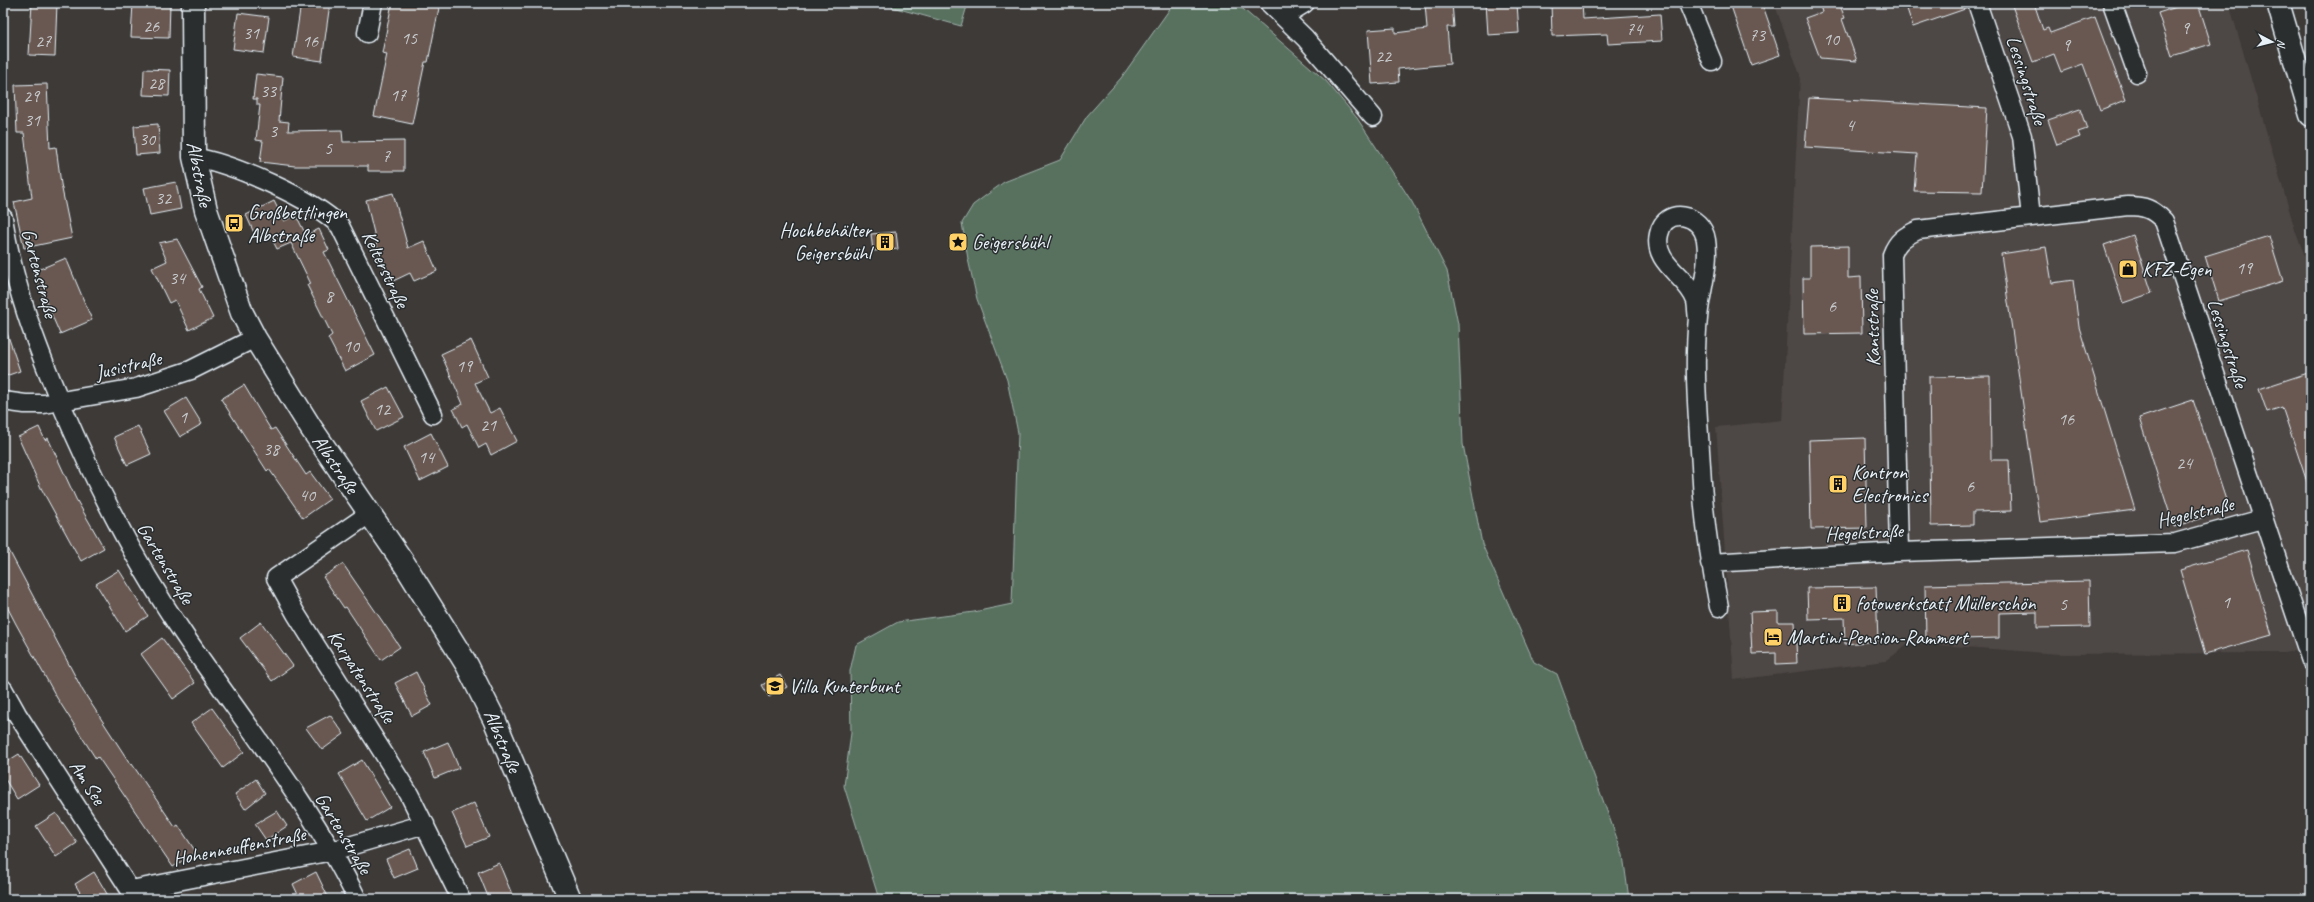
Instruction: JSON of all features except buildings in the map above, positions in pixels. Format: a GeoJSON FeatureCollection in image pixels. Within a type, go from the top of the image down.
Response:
{"type":"FeatureCollection","features":[{"type":"Feature","properties":{"kind":"street","name":"Albstraße"},"geometry":{"type":"LineString","coordinates":[[193,3],[194,157],[206,210],[242,313],[255,338],[369,514],[409,571],[467,665],[494,719],[570,899]]}},
{"type":"Feature","properties":{"kind":"street"},"geometry":{"type":"LineString","coordinates":[[367,34],[373,3]]}},
{"type":"Feature","properties":{"kind":"street"},"geometry":{"type":"LineString","coordinates":[[1269,3],[1284,16],[1336,73],[1373,117]]}},
{"type":"Feature","properties":{"kind":"street"},"geometry":{"type":"LineString","coordinates":[[1284,16],[1305,3]]}},
{"type":"Feature","properties":{"kind":"street"},"geometry":{"type":"LineString","coordinates":[[1688,3],[1712,61]]}},
{"type":"Feature","properties":{"kind":"street","name":"Lessingstraße"},"geometry":{"type":"LineString","coordinates":[[1977,3],[2022,136],[2031,217],[2128,206],[2143,206],[2156,212],[2164,221],[2262,519],[2311,661]]}},
{"type":"Feature","properties":{"kind":"street"},"geometry":{"type":"LineString","coordinates":[[2112,3],[2137,74]]}},
{"type":"Feature","properties":{"kind":"street"},"geometry":{"type":"LineString","coordinates":[[2278,3],[2311,115]]}},
{"type":"Feature","properties":{"kind":"street","name":"Kelterstraße"},"geometry":{"type":"LineString","coordinates":[[194,157],[232,167],[311,204],[329,215],[340,226],[433,414]]}},
{"type":"Feature","properties":{"kind":"street"},"geometry":{"type":"LineString","coordinates":[[1698,319],[1706,265],[1707,242],[1704,230],[1699,223],[1688,217],[1676,217],[1665,222],[1661,228],[1658,242],[1659,250],[1664,260],[1696,300],[1698,319],[1697,387],[1701,471],[1710,563],[1719,607]]}},
{"type":"Feature","properties":{"kind":"street","name":"Kantstraße"},"geometry":{"type":"LineString","coordinates":[[1899,552],[1892,255],[1896,244],[1905,236],[1918,230],[2031,217]]}},
{"type":"Feature","properties":{"kind":"street","name":"Gartenstraße"},"geometry":{"type":"LineString","coordinates":[[3,218],[15,280],[35,337],[60,402],[102,497],[137,562],[186,637],[332,851],[357,899]]}},
{"type":"Feature","properties":{"kind":"street","name":"Jusistraße"},"geometry":{"type":"LineString","coordinates":[[3,400],[25,404],[60,402],[136,388],[166,380],[192,370],[255,338]]}},
{"type":"Feature","properties":{"kind":"street","name":"Karpatenstraße"},"geometry":{"type":"LineString","coordinates":[[369,514],[276,578],[296,614],[381,746],[425,824],[461,899]]}},
{"type":"Feature","properties":{"kind":"street","name":"Hegelstraße"},"geometry":{"type":"LineString","coordinates":[[1710,563],[1899,552],[2175,543],[2262,519]]}},
{"type":"Feature","properties":{"kind":"street","name":"Am See"},"geometry":{"type":"LineString","coordinates":[[3,690],[16,714],[134,894]]}},
{"type":"Feature","properties":{"kind":"street","name":"Hohenneuffenstraße"},"geometry":{"type":"LineString","coordinates":[[134,894],[332,851],[425,824]]}},
{"type":"Feature","properties":{"kind":"shaded area"},"geometry":{"type":"Polygon","coordinates":[[[1774,3],[2229,3],[2296,233],[2311,271],[2311,645],[2286,653],[2059,654],[1910,643],[1886,661],[1734,680],[1716,427],[1782,420],[1800,75],[1774,3]]]}},
{"type":"Feature","properties":{"kind":"green space"},"geometry":{"type":"Polygon","coordinates":[[[894,3],[968,3],[961,26],[892,7],[894,3]]]}},
{"type":"Feature","properties":{"kind":"green space"},"geometry":{"type":"Polygon","coordinates":[[[1174,3],[1236,3],[1326,81],[1357,118],[1412,202],[1447,271],[1458,324],[1463,444],[1482,544],[1534,662],[1557,674],[1623,855],[1629,899],[879,899],[844,786],[851,733],[850,671],[856,645],[898,622],[974,612],[1012,604],[1018,433],[1007,380],[977,299],[962,223],[973,205],[1004,182],[1060,160],[1087,116],[1121,78],[1174,3]]]}},
{"type":"Feature","properties":{"kind":"place","name":"Großbettlingen Albstraße"},"geometry":{"type":"Point","coordinates":[234,223]}},
{"type":"Feature","properties":{"kind":"place","name":"Hochbehälter Geigersbühl"},"geometry":{"type":"Point","coordinates":[885,242]}},
{"type":"Feature","properties":{"kind":"place","name":"Geigersbühl"},"geometry":{"type":"Point","coordinates":[958,242]}},
{"type":"Feature","properties":{"kind":"place","name":"KFZ-Egen"},"geometry":{"type":"Point","coordinates":[2128,269]}},
{"type":"Feature","properties":{"kind":"place","name":"Kontron Electronics"},"geometry":{"type":"Point","coordinates":[1838,484]}},
{"type":"Feature","properties":{"kind":"place","name":"fotowerkstatt Müllerschön"},"geometry":{"type":"Point","coordinates":[1842,603]}},
{"type":"Feature","properties":{"kind":"place","name":"Martini-Pension-Rammert"},"geometry":{"type":"Point","coordinates":[1773,637]}},
{"type":"Feature","properties":{"kind":"place","name":"Villa Kunterbunt"},"geometry":{"type":"Point","coordinates":[775,686]}}]}
